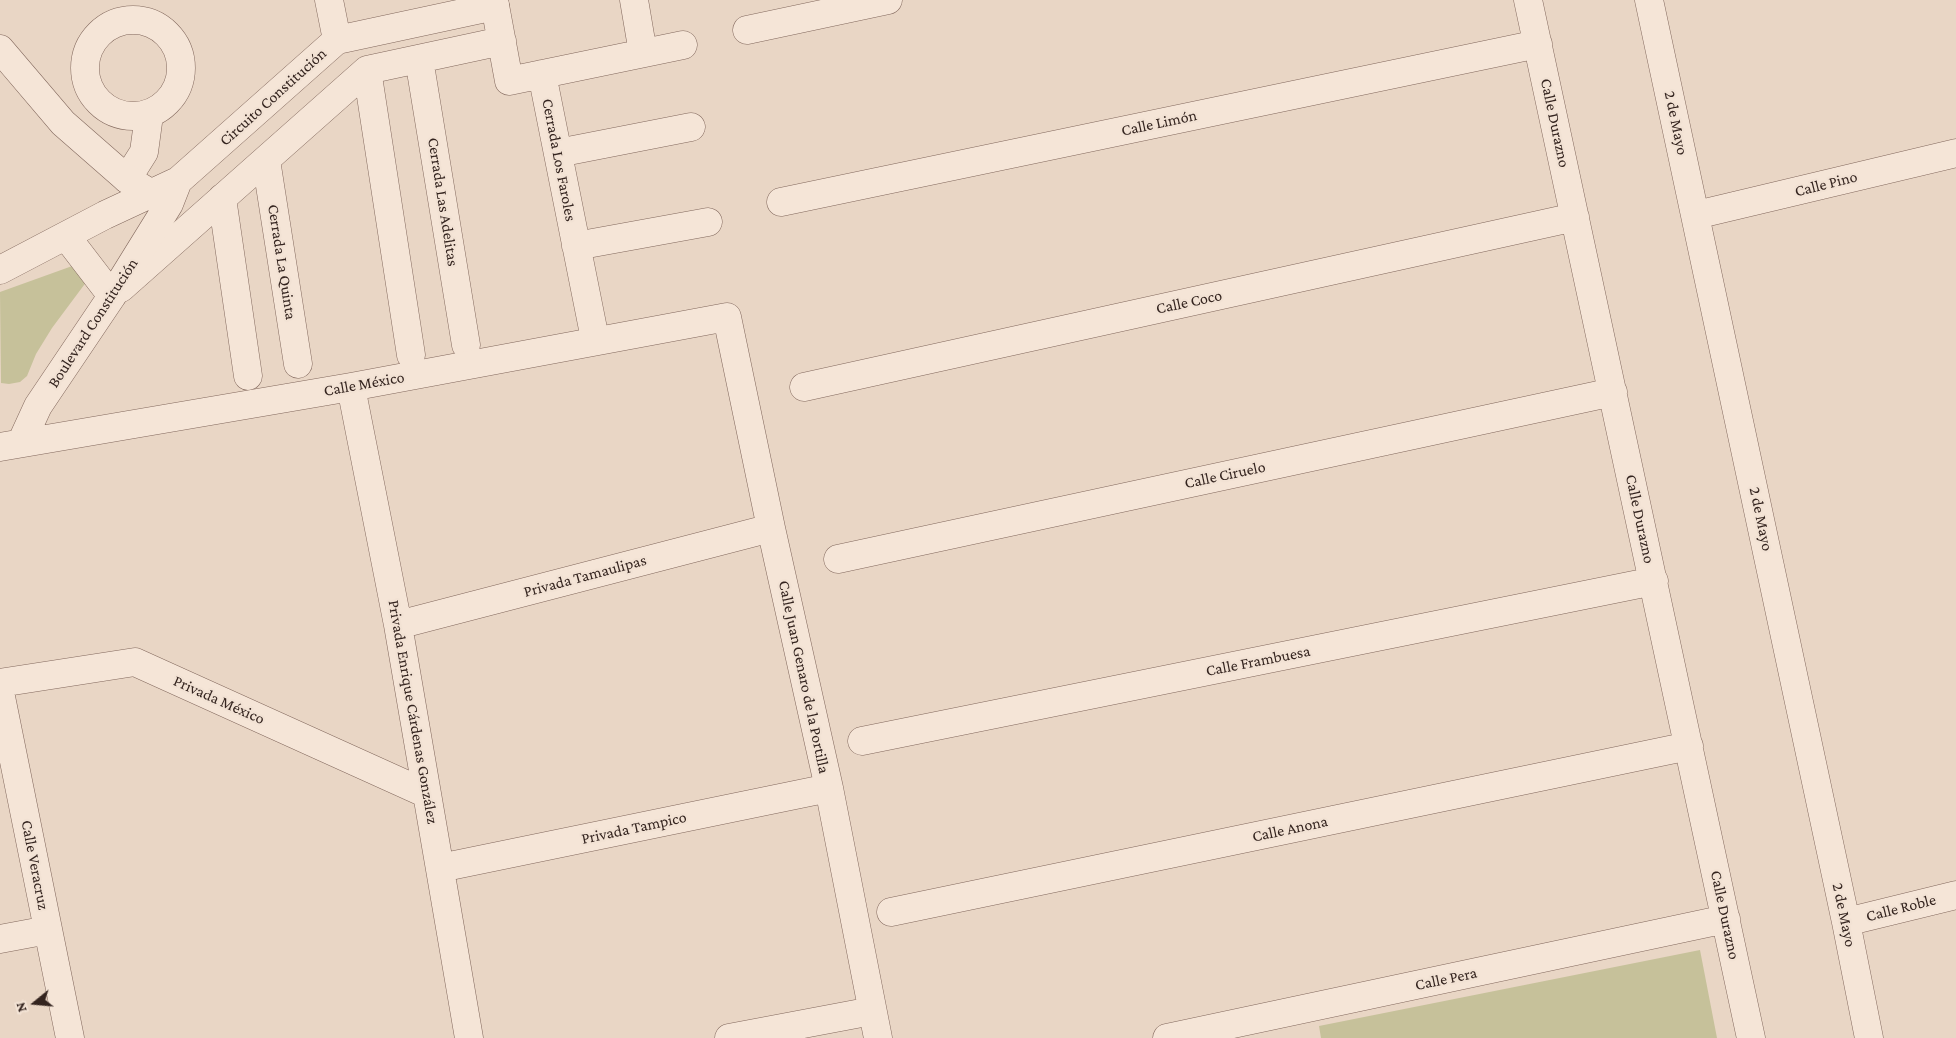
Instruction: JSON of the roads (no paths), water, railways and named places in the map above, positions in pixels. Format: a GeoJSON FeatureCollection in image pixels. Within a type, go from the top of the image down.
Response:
{"type":"FeatureCollection","features":[{"type":"Feature","properties":{"kind":"street","name":"Circuito Constitución"},"geometry":{"type":"LineString","coordinates":[[167,193],[337,40],[329,0]]}},
{"type":"Feature","properties":{"kind":"street"},"geometry":{"type":"LineString","coordinates":[[634,0],[644,53]]}},
{"type":"Feature","properties":{"kind":"street"},"geometry":{"type":"LineString","coordinates":[[747,30],[888,0]]}},
{"type":"Feature","properties":{"kind":"street","name":"Calle Durazno"},"geometry":{"type":"LineString","coordinates":[[1528,0],[1752,1038]]}},
{"type":"Feature","properties":{"kind":"street","name":"2 de Mayo"},"geometry":{"type":"LineString","coordinates":[[1649,0],[1846,922],[1868,1038]]}},
{"type":"Feature","properties":{"kind":"street"},"geometry":{"type":"LineString","coordinates":[[337,40],[495,3],[509,81],[683,45]]}},
{"type":"Feature","properties":{"kind":"street"},"geometry":{"type":"LineString","coordinates":[[145,10],[158,26],[171,36],[179,50],[182,66],[180,81],[173,96],[163,107],[149,114],[132,117],[116,114],[102,106],[92,93],[86,78],[85,62],[90,46],[99,33],[112,24],[128,19],[145,10]]}},
{"type":"Feature","properties":{"kind":"street"},"geometry":{"type":"LineString","coordinates":[[66,236],[112,296],[367,70],[502,41]]}},
{"type":"Feature","properties":{"kind":"street","name":"Calle Limón"},"geometry":{"type":"LineString","coordinates":[[781,202],[1538,44]]}},
{"type":"Feature","properties":{"kind":"street"},"geometry":{"type":"LineString","coordinates":[[0,49],[63,123],[127,179],[167,193]]}},
{"type":"Feature","properties":{"kind":"street","name":"Cerrada Las Adelitas"},"geometry":{"type":"LineString","coordinates":[[419,59],[466,345]]}},
{"type":"Feature","properties":{"kind":"street"},"geometry":{"type":"LineString","coordinates":[[367,70],[411,355]]}},
{"type":"Feature","properties":{"kind":"street","name":"Cerrada Los Faroles"},"geometry":{"type":"LineString","coordinates":[[542,74],[593,328]]}},
{"type":"Feature","properties":{"kind":"street"},"geometry":{"type":"LineString","coordinates":[[127,179],[144,152],[149,114]]}},
{"type":"Feature","properties":{"kind":"street","name":"Cerrada Los Faroles"},"geometry":{"type":"LineString","coordinates":[[558,153],[691,127]]}},
{"type":"Feature","properties":{"kind":"street","name":"Calle Pino"},"geometry":{"type":"LineString","coordinates":[[1696,215],[1956,152]]}},
{"type":"Feature","properties":{"kind":"street","name":"Cerrada La Quinta"},"geometry":{"type":"LineString","coordinates":[[266,160],[298,364]]}},
{"type":"Feature","properties":{"kind":"street"},"geometry":{"type":"LineString","coordinates":[[0,270],[105,215],[167,193]]}},
{"type":"Feature","properties":{"kind":"street","name":"Boulevard Constitución"},"geometry":{"type":"LineString","coordinates":[[10,445],[112,296],[167,193]]}},
{"type":"Feature","properties":{"kind":"street"},"geometry":{"type":"LineString","coordinates":[[222,198],[248,376]]}},
{"type":"Feature","properties":{"kind":"street","name":"Calle Coco"},"geometry":{"type":"LineString","coordinates":[[804,387],[1575,217]]}},
{"type":"Feature","properties":{"kind":"street"},"geometry":{"type":"LineString","coordinates":[[576,246],[708,222]]}},
{"type":"Feature","properties":{"kind":"street","name":"Calle México"},"geometry":{"type":"LineString","coordinates":[[10,445],[351,387],[727,317]]}},
{"type":"Feature","properties":{"kind":"street","name":"Calle Juan Genaro de la Portilla"},"geometry":{"type":"LineString","coordinates":[[727,317],[771,528],[829,788],[878,1038]]}},
{"type":"Feature","properties":{"kind":"street","name":"Privada Enrique Cárdenas González"},"geometry":{"type":"LineString","coordinates":[[351,387],[398,625],[469,1038]]}},
{"type":"Feature","properties":{"kind":"street","name":"Calle Ciruelo"},"geometry":{"type":"LineString","coordinates":[[838,559],[1613,392]]}},
{"type":"Feature","properties":{"kind":"street","name":"Privada Tamaulipas"},"geometry":{"type":"LineString","coordinates":[[398,625],[771,528]]}},
{"type":"Feature","properties":{"kind":"street","name":"Calle Frambuesa"},"geometry":{"type":"LineString","coordinates":[[862,741],[1654,582]]}},
{"type":"Feature","properties":{"kind":"street","name":"Privada México"},"geometry":{"type":"LineString","coordinates":[[0,683],[135,662],[427,794]]}},
{"type":"Feature","properties":{"kind":"street","name":"Calle Veracruz"},"geometry":{"type":"LineString","coordinates":[[0,692],[70,1038]]}},
{"type":"Feature","properties":{"kind":"street","name":"Calle Anona"},"geometry":{"type":"LineString","coordinates":[[891,912],[1689,746]]}},
{"type":"Feature","properties":{"kind":"street","name":"Privada Tampico"},"geometry":{"type":"LineString","coordinates":[[440,868],[829,788]]}},
{"type":"Feature","properties":{"kind":"street","name":"Calle Roble"},"geometry":{"type":"LineString","coordinates":[[1846,922],[1956,895]]}},
{"type":"Feature","properties":{"kind":"street","name":"Calle Pera"},"geometry":{"type":"LineString","coordinates":[[1167,1038],[1726,919]]}},
{"type":"Feature","properties":{"kind":"street"},"geometry":{"type":"LineString","coordinates":[[0,939],[48,930]]}},
{"type":"Feature","properties":{"kind":"street"},"geometry":{"type":"LineString","coordinates":[[729,1038],[872,1011]]}}]}
